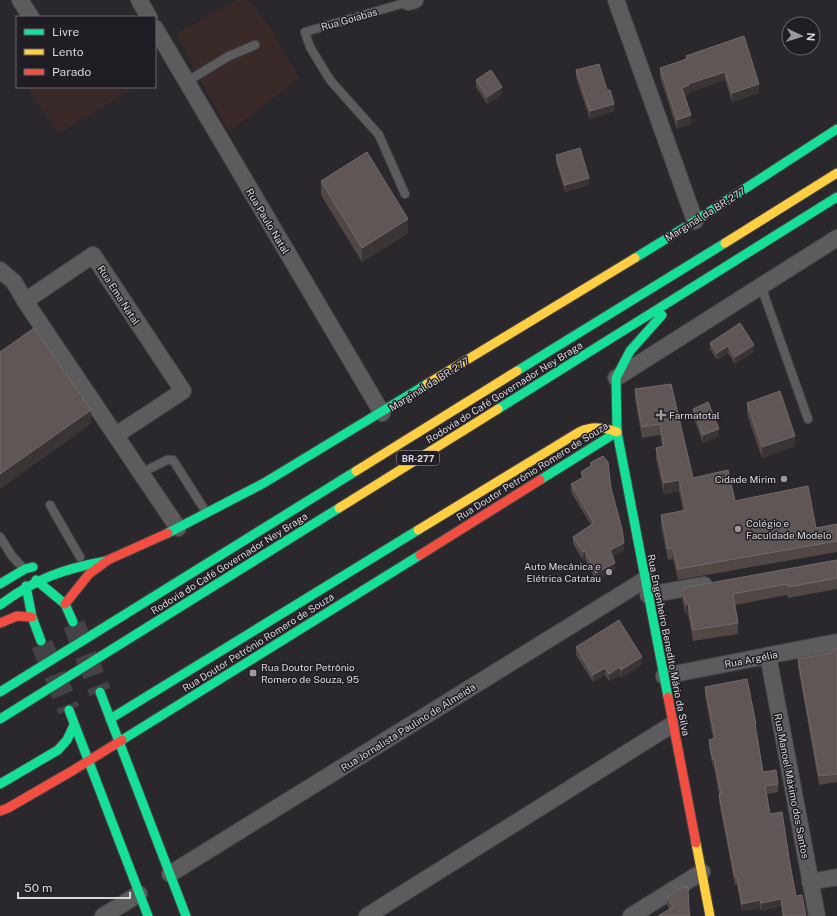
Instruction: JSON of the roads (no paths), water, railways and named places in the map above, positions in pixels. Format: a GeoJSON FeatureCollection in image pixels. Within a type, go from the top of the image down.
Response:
{"type":"FeatureCollection","features":[{"type":"Feature","properties":{"kind":"main road","name":"Marginal da BR-277"},"geometry":{"type":"LineString","coordinates":[[108,560],[178,528],[264,484],[695,221],[837,129]]}},
{"type":"Feature","properties":{"kind":"main road","name":"Rodovia do Café Governador Ney Braga"},"geometry":{"type":"LineString","coordinates":[[0,692],[837,173]]}},
{"type":"Feature","properties":{"kind":"main road","name":"Rodovia do Café Governador Ney Braga"},"geometry":{"type":"LineString","coordinates":[[0,719],[837,197]]}},
{"type":"Feature","properties":{"kind":"main road"},"geometry":{"type":"LineString","coordinates":[[616,378],[621,364],[631,349],[687,290]]}},
{"type":"Feature","properties":{"kind":"main road","name":"Rua Engenheiro Benedito Mário da Silva"},"geometry":{"type":"LineString","coordinates":[[616,378],[617,432],[710,916]]}},
{"type":"Feature","properties":{"kind":"main road","name":"Rua Doutor Petrônio Romero de Souza"},"geometry":{"type":"LineString","coordinates":[[110,719],[579,432],[595,427],[605,428],[617,432]]}},
{"type":"Feature","properties":{"kind":"main road","name":"Rua Doutor Petrônio Romero de Souza"},"geometry":{"type":"LineString","coordinates":[[0,811],[8,808],[88,761],[617,432]]}},
{"type":"Feature","properties":{"kind":"main road"},"geometry":{"type":"LineString","coordinates":[[76,558],[108,560]]}},
{"type":"Feature","properties":{"kind":"main road"},"geometry":{"type":"LineString","coordinates":[[0,605],[36,580],[77,565],[108,560]]}},
{"type":"Feature","properties":{"kind":"main road"},"geometry":{"type":"LineString","coordinates":[[65,604],[89,574],[108,560]]}},
{"type":"Feature","properties":{"kind":"main road"},"geometry":{"type":"LineString","coordinates":[[0,584],[25,569],[45,563]]}},
{"type":"Feature","properties":{"kind":"main road"},"geometry":{"type":"LineString","coordinates":[[36,580],[65,604],[73,622]]}},
{"type":"Feature","properties":{"kind":"main road"},"geometry":{"type":"LineString","coordinates":[[26,586],[32,617],[41,641]]}},
{"type":"Feature","properties":{"kind":"main road"},"geometry":{"type":"LineString","coordinates":[[32,617],[34,612],[43,602],[57,600],[65,604]]}},
{"type":"Feature","properties":{"kind":"main road"},"geometry":{"type":"LineString","coordinates":[[0,623],[17,616],[32,617]]}},
{"type":"Feature","properties":{"kind":"main road"},"geometry":{"type":"LineString","coordinates":[[100,692],[185,914]]}},
{"type":"Feature","properties":{"kind":"main road"},"geometry":{"type":"LineString","coordinates":[[69,710],[148,916]]}},
{"type":"Feature","properties":{"kind":"main road"},"geometry":{"type":"LineString","coordinates":[[0,784],[58,750],[67,740],[74,725]]}},
{"type":"Feature","properties":{"kind":"street"},"geometry":{"type":"LineString","coordinates":[[20,0],[29,16]]}},
{"type":"Feature","properties":{"kind":"street"},"geometry":{"type":"LineString","coordinates":[[139,0],[148,16]]}},
{"type":"Feature","properties":{"kind":"street"},"geometry":{"type":"LineString","coordinates":[[616,0],[695,221]]}},
{"type":"Feature","properties":{"kind":"street","name":"Rua Paulo Natal"},"geometry":{"type":"LineString","coordinates":[[156,30],[382,413]]}},
{"type":"Feature","properties":{"kind":"street"},"geometry":{"type":"LineString","coordinates":[[616,378],[837,238]]}},
{"type":"Feature","properties":{"kind":"street","name":"Rua Ema Natal"},"geometry":{"type":"LineString","coordinates":[[25,301],[93,255],[183,392],[116,435]]}},
{"type":"Feature","properties":{"kind":"street"},"geometry":{"type":"LineString","coordinates":[[0,270],[14,282],[39,329],[116,435],[178,528]]}},
{"type":"Feature","properties":{"kind":"street"},"geometry":{"type":"LineString","coordinates":[[647,587],[716,583]]}},
{"type":"Feature","properties":{"kind":"street","name":"Rua Jornalista Paulino de Almeida"},"geometry":{"type":"LineString","coordinates":[[170,874],[647,587]]}},
{"type":"Feature","properties":{"kind":"street","name":"Rua Argélia"},"geometry":{"type":"LineString","coordinates":[[664,676],[837,642]]}},
{"type":"Feature","properties":{"kind":"street","name":"Rua Manoel Máximo dos Santos"},"geometry":{"type":"LineString","coordinates":[[768,655],[816,916]]}},
{"type":"Feature","properties":{"kind":"street"},"geometry":{"type":"LineString","coordinates":[[367,916],[673,724]]}},
{"type":"Feature","properties":{"kind":"street"},"geometry":{"type":"LineString","coordinates":[[631,916],[702,872]]}},
{"type":"Feature","properties":{"kind":"street"},"geometry":{"type":"LineString","coordinates":[[810,882],[837,877]]}},
{"type":"Feature","properties":{"kind":"street"},"geometry":{"type":"LineString","coordinates":[[103,916],[139,894]]}},
{"type":"Feature","properties":{"kind":"lane","name":"Rua Goiabas"},"geometry":{"type":"LineString","coordinates":[[406,194],[379,135],[330,80],[310,47],[305,32],[410,1]]}},
{"type":"Feature","properties":{"kind":"lane"},"geometry":{"type":"LineString","coordinates":[[186,82],[229,56],[255,45]]}},
{"type":"Feature","properties":{"kind":"lane"},"geometry":{"type":"LineString","coordinates":[[761,286],[808,419]]}},
{"type":"Feature","properties":{"kind":"lane"},"geometry":{"type":"LineString","coordinates":[[141,473],[167,460],[173,460],[206,513]]}},
{"type":"Feature","properties":{"kind":"lane"},"geometry":{"type":"LineString","coordinates":[[50,504],[76,558]]}},
{"type":"Feature","properties":{"kind":"lane"},"geometry":{"type":"LineString","coordinates":[[0,537],[12,556],[25,569]]}},
{"type":"Feature","properties":{"kind":"tunnel"},"geometry":{"type":"LineString","coordinates":[[74,624],[100,692]]}},
{"type":"Feature","properties":{"kind":"tunnel"},"geometry":{"type":"LineString","coordinates":[[42,644],[69,710]]}},
{"type":"Feature","properties":{"kind":"place","name":"Farmatotal"},"geometry":{"type":"Point","coordinates":[661,415]}},
{"type":"Feature","properties":{"kind":"place","name":"Cidade Mirim"},"geometry":{"type":"Point","coordinates":[784,479]}},
{"type":"Feature","properties":{"kind":"place","name":"Colégio e Faculdade Modelo"},"geometry":{"type":"Point","coordinates":[738,529]}},
{"type":"Feature","properties":{"kind":"place","name":"Auto Mecânica e Elétrica Catatau"},"geometry":{"type":"Point","coordinates":[609,572]}},
{"type":"Feature","properties":{"kind":"place","name":"Rua Doutor Petrônio Romero de Souza, 95"},"geometry":{"type":"Point","coordinates":[253,673]}}]}
